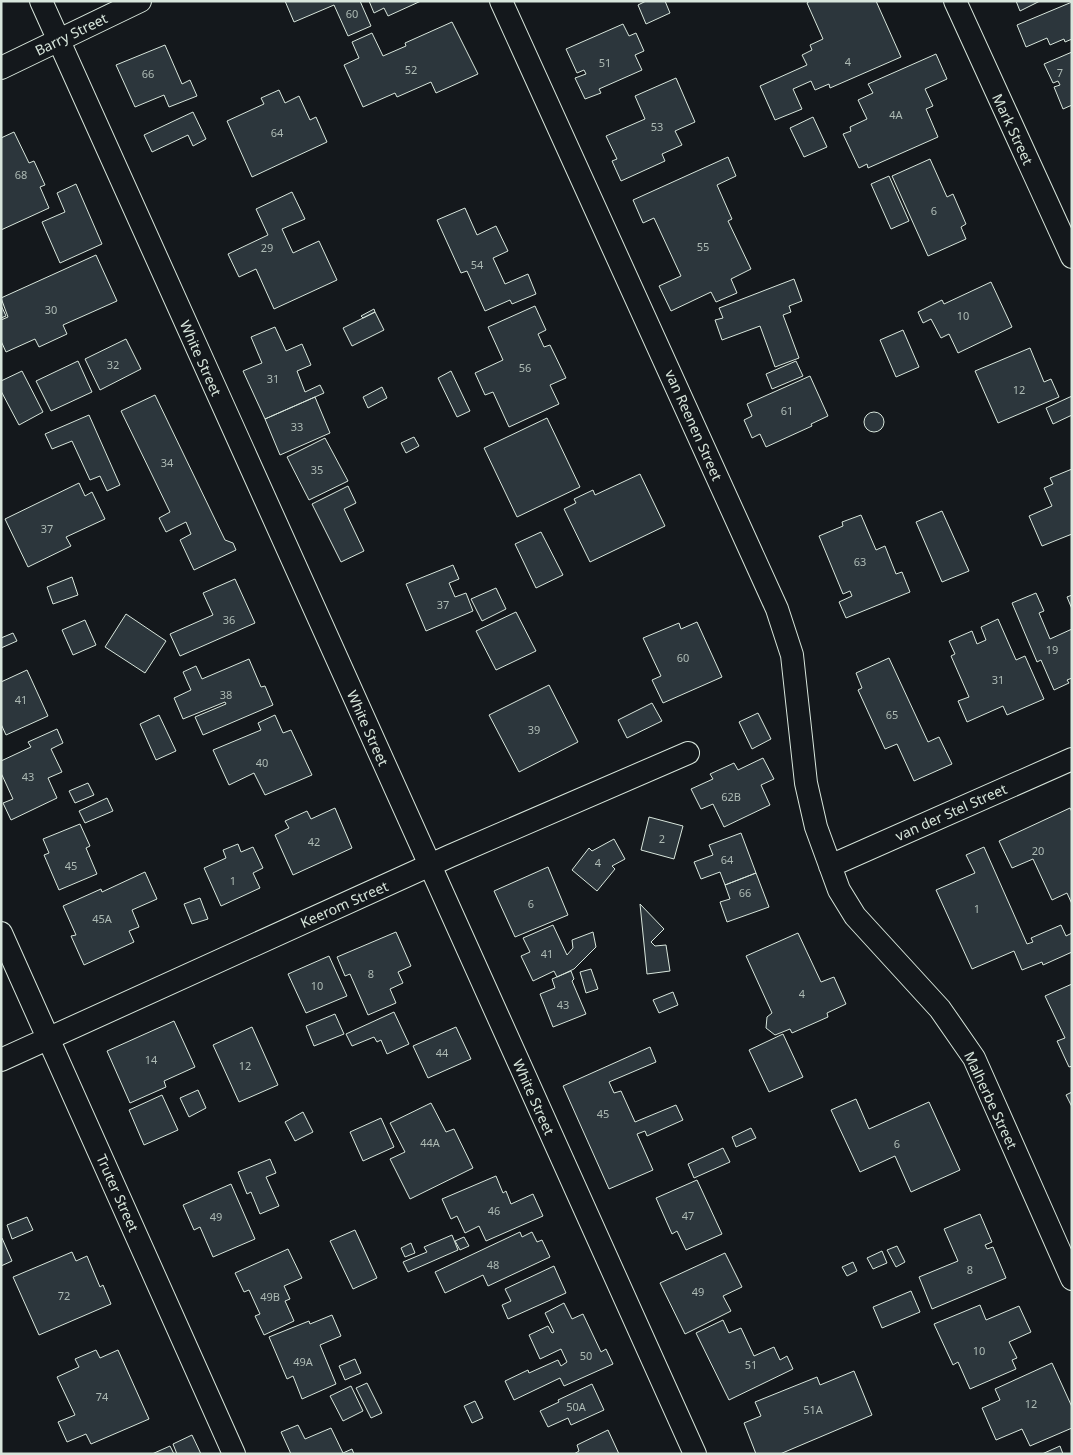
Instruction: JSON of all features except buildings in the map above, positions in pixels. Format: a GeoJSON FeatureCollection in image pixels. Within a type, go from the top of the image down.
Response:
{"type":"FeatureCollection","features":[{"type":"Feature","properties":{"kind":"street","name":"White Street"},"geometry":{"type":"LineString","coordinates":[[41,1],[695,1454]]}},
{"type":"Feature","properties":{"kind":"street","name":"Barry Street"},"geometry":{"type":"LineString","coordinates":[[1,68],[140,1]]}},
{"type":"Feature","properties":{"kind":"street","name":"van Reenen Street"},"geometry":{"type":"LineString","coordinates":[[501,1],[777,609],[792,655],[806,784],[816,827],[830,866]]}},
{"type":"Feature","properties":{"kind":"street","name":"Mark Street"},"geometry":{"type":"LineString","coordinates":[[955,1],[1072,258]]}},
{"type":"Feature","properties":{"kind":"street","name":"Keerom Street"},"geometry":{"type":"LineString","coordinates":[[1,1060],[430,866],[688,754]]}},
{"type":"Feature","properties":{"kind":"street","name":"van der Stel Street"},"geometry":{"type":"LineString","coordinates":[[830,866],[1072,759]]}},
{"type":"Feature","properties":{"kind":"street","name":"Malherbe Street"},"geometry":{"type":"LineString","coordinates":[[830,866],[839,890],[855,916],[940,1009],[974,1058],[1072,1278]]}},
{"type":"Feature","properties":{"kind":"street","name":"Truter Street"},"geometry":{"type":"LineString","coordinates":[[1,933],[234,1454]]}}]}
